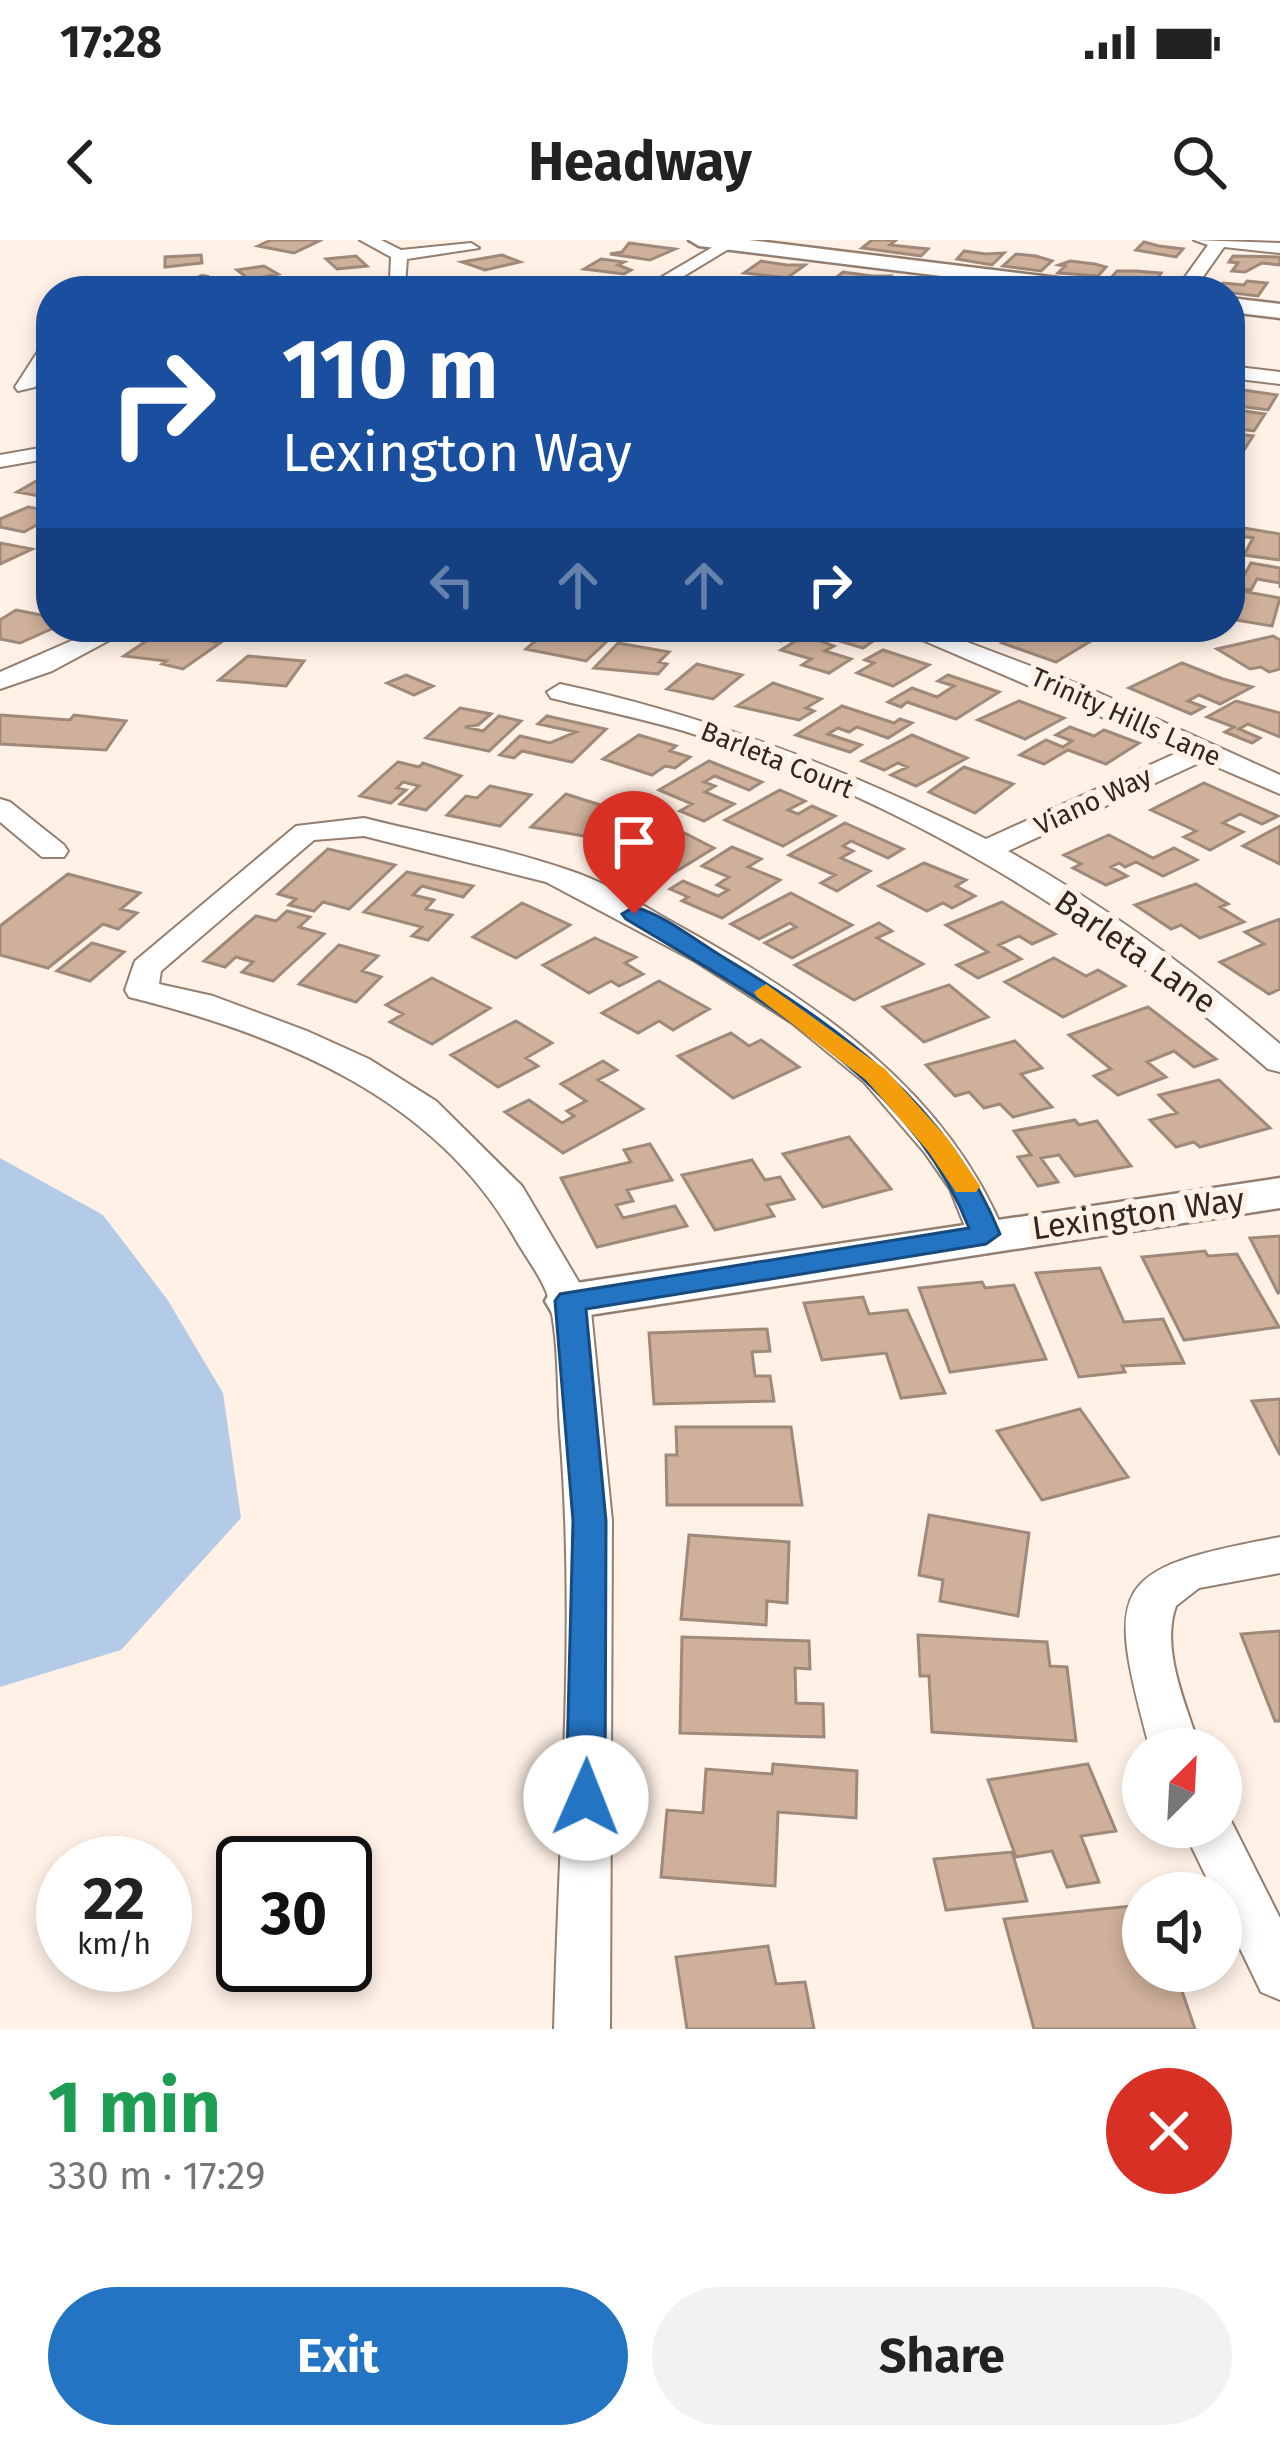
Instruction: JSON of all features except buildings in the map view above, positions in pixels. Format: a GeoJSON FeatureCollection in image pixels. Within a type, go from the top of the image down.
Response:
{"type":"FeatureCollection","features":[{"type":"Feature","properties":{"kind":"street"},"geometry":{"type":"LineString","coordinates":[[368,240],[399,255],[471,248]]}},
{"type":"Feature","properties":{"kind":"street"},"geometry":{"type":"LineString","coordinates":[[699,240],[992,276]]}},
{"type":"Feature","properties":{"kind":"street"},"geometry":{"type":"LineString","coordinates":[[1192,276],[1210,241],[1280,248]]}},
{"type":"Feature","properties":{"kind":"street"},"geometry":{"type":"LineString","coordinates":[[672,276],[729,244]]}},
{"type":"Feature","properties":{"kind":"street"},"geometry":{"type":"LineString","coordinates":[[399,255],[399,276]]}},
{"type":"Feature","properties":{"kind":"street"},"geometry":{"type":"LineString","coordinates":[[1245,307],[1280,311]]}},
{"type":"Feature","properties":{"kind":"street"},"geometry":{"type":"LineString","coordinates":[[25,387],[36,370]]}},
{"type":"Feature","properties":{"kind":"street"},"geometry":{"type":"LineString","coordinates":[[1245,374],[1280,378]]}},
{"type":"Feature","properties":{"kind":"street"},"geometry":{"type":"LineString","coordinates":[[0,461],[36,455]]}},
{"type":"Feature","properties":{"kind":"street"},"geometry":{"type":"LineString","coordinates":[[0,681],[92,642]]}},
{"type":"Feature","properties":{"kind":"street","name":"Trinity Hills Lane"},"geometry":{"type":"LineString","coordinates":[[949,642],[1077,693],[1280,786]]}},
{"type":"Feature","properties":{"kind":"street","name":"Barleta Court"},"geometry":{"type":"LineString","coordinates":[[560,692],[606,700],[739,740],[984,851]]}},
{"type":"Feature","properties":{"kind":"street","name":"Viano Way"},"geometry":{"type":"LineString","coordinates":[[984,851],[1203,751]]}},
{"type":"Feature","properties":{"kind":"street"},"geometry":{"type":"LineString","coordinates":[[0,808],[53,851]]}},
{"type":"Feature","properties":{"kind":"street"},"geometry":{"type":"LineString","coordinates":[[582,2029],[590,1521],[570,1301],[509,1193],[424,1109],[357,1066],[295,1038],[201,1003],[141,990],[146,968],[305,832],[364,827],[557,876],[598,893],[706,954],[804,1016],[876,1075],[938,1145],[968,1189],[986,1234]]}},
{"type":"Feature","properties":{"kind":"street","name":"Barleta Lane"},"geometry":{"type":"LineString","coordinates":[[984,851],[1100,919],[1203,995],[1280,1062]]}},
{"type":"Feature","properties":{"kind":"street","name":"Lexington Way"},"geometry":{"type":"LineString","coordinates":[[570,1301],[986,1234],[1280,1193]]}},
{"type":"Feature","properties":{"kind":"street"},"geometry":{"type":"LineString","coordinates":[[1170,1728],[1144,1625],[1149,1601],[1172,1580],[1280,1555]]}},
{"type":"Feature","properties":{"kind":"street"},"geometry":{"type":"LineString","coordinates":[[1218,1848],[1280,1974]]}},
{"type":"Feature","properties":{"kind":"water"},"geometry":{"type":"Polygon","coordinates":[[[0,1158],[103,1215],[167,1299],[223,1393],[241,1518],[121,1650],[0,1687],[0,1158]]]}},
{"type":"Feature","properties":{"kind":"slow traffic"},"geometry":{"type":"LineString","coordinates":[[766,992],[804,1016],[876,1075],[938,1145],[966,1186]]}},
{"type":"Feature","properties":{"kind":"route"},"geometry":{"type":"LineString","coordinates":[[586,1798],[590,1521],[570,1301],[986,1234],[968,1189],[938,1145],[876,1075],[804,1016],[634,914]]}}]}
